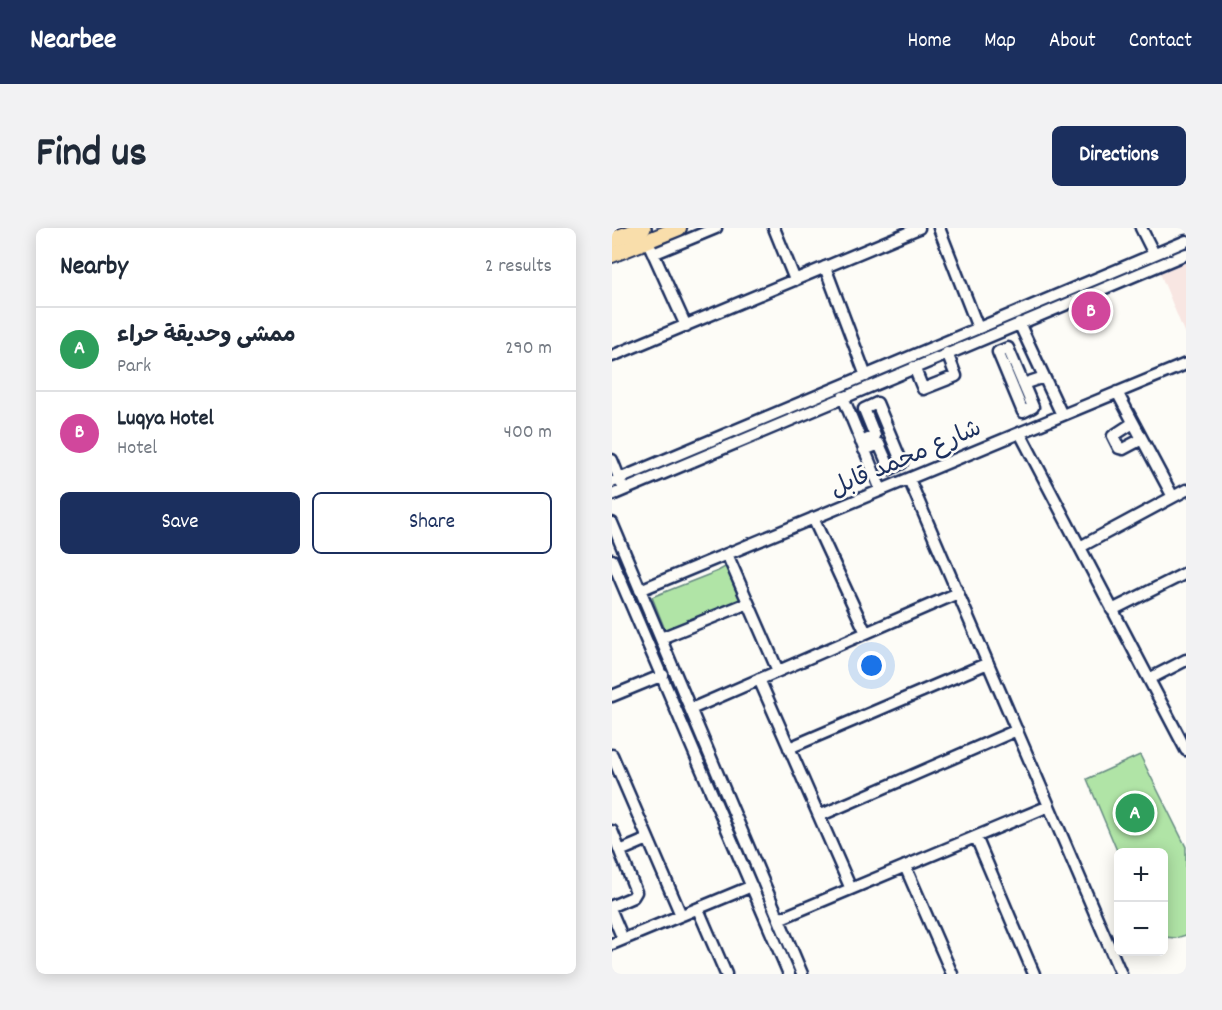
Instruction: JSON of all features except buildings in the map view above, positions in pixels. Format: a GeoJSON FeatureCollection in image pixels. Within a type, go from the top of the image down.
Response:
{"type":"FeatureCollection","features":[{"type":"Feature","properties":{"kind":"highway"},"geometry":{"type":"LineString","coordinates":[[612,240],[648,241]]}},
{"type":"Feature","properties":{"kind":"main road"},"geometry":{"type":"LineString","coordinates":[[612,255],[679,228]]}},
{"type":"Feature","properties":{"kind":"street"},"geometry":{"type":"LineString","coordinates":[[686,326],[648,241],[716,228]]}},
{"type":"Feature","properties":{"kind":"street"},"geometry":{"type":"LineString","coordinates":[[774,228],[795,280]]}},
{"type":"Feature","properties":{"kind":"street"},"geometry":{"type":"LineString","coordinates":[[612,356],[919,228]]}},
{"type":"Feature","properties":{"kind":"street"},"geometry":{"type":"LineString","coordinates":[[939,228],[978,328]]}},
{"type":"Feature","properties":{"kind":"street"},"geometry":{"type":"LineString","coordinates":[[1141,228],[1154,254]]}},
{"type":"Feature","properties":{"kind":"street"},"geometry":{"type":"LineString","coordinates":[[612,495],[1019,323],[1154,254],[1186,241]]}},
{"type":"Feature","properties":{"kind":"street"},"geometry":{"type":"LineString","coordinates":[[616,480],[978,328],[1186,254]]}},
{"type":"Feature","properties":{"kind":"street"},"geometry":{"type":"LineString","coordinates":[[825,267],[866,376]]}},
{"type":"Feature","properties":{"kind":"street"},"geometry":{"type":"LineString","coordinates":[[1019,323],[1062,415]]}},
{"type":"Feature","properties":{"kind":"street"},"geometry":{"type":"LineString","coordinates":[[1008,348],[1021,380],[1033,408],[1023,412],[998,352],[1008,348]]}},
{"type":"Feature","properties":{"kind":"street"},"geometry":{"type":"LineString","coordinates":[[914,367],[922,389],[956,376],[947,353]]}},
{"type":"Feature","properties":{"kind":"street"},"geometry":{"type":"LineString","coordinates":[[1021,380],[1038,364]]}},
{"type":"Feature","properties":{"kind":"street","name":"شارع محمد قابل"},"geometry":{"type":"LineString","coordinates":[[640,590],[1186,364]]}},
{"type":"Feature","properties":{"kind":"street"},"geometry":{"type":"LineString","coordinates":[[1021,380],[1044,377]]}},
{"type":"Feature","properties":{"kind":"street"},"geometry":{"type":"LineString","coordinates":[[1117,392],[1173,497]]}},
{"type":"Feature","properties":{"kind":"street"},"geometry":{"type":"LineString","coordinates":[[843,397],[881,490]]}},
{"type":"Feature","properties":{"kind":"street"},"geometry":{"type":"LineString","coordinates":[[876,403],[902,463],[890,469],[877,440],[864,409],[876,403]]}},
{"type":"Feature","properties":{"kind":"street"},"geometry":{"type":"LineString","coordinates":[[1133,423],[1113,436],[1119,448],[1123,449],[1142,439]]}},
{"type":"Feature","properties":{"kind":"street"},"geometry":{"type":"LineString","coordinates":[[1020,433],[1185,747]]}},
{"type":"Feature","properties":{"kind":"street"},"geometry":{"type":"LineString","coordinates":[[863,446],[877,440]]}},
{"type":"Feature","properties":{"kind":"street"},"geometry":{"type":"LineString","coordinates":[[612,460],[616,480],[624,490]]}},
{"type":"Feature","properties":{"kind":"street"},"geometry":{"type":"LineString","coordinates":[[909,478],[1120,974]]}},
{"type":"Feature","properties":{"kind":"street"},"geometry":{"type":"LineString","coordinates":[[1080,547],[1186,490]]}},
{"type":"Feature","properties":{"kind":"street"},"geometry":{"type":"LineString","coordinates":[[813,518],[866,633]]}},
{"type":"Feature","properties":{"kind":"street"},"geometry":{"type":"LineString","coordinates":[[612,523],[802,974]]}},
{"type":"Feature","properties":{"kind":"street"},"geometry":{"type":"LineString","coordinates":[[727,554],[778,671]]}},
{"type":"Feature","properties":{"kind":"street"},"geometry":{"type":"LineString","coordinates":[[612,560],[789,974]]}},
{"type":"Feature","properties":{"kind":"street"},"geometry":{"type":"LineString","coordinates":[[1112,610],[1186,573]]}},
{"type":"Feature","properties":{"kind":"street"},"geometry":{"type":"LineString","coordinates":[[690,709],[958,593]]}},
{"type":"Feature","properties":{"kind":"street"},"geometry":{"type":"LineString","coordinates":[[661,638],[748,603]]}},
{"type":"Feature","properties":{"kind":"street"},"geometry":{"type":"LineString","coordinates":[[1149,679],[1186,660]]}},
{"type":"Feature","properties":{"kind":"street"},"geometry":{"type":"LineString","coordinates":[[789,748],[988,663]]}},
{"type":"Feature","properties":{"kind":"street"},"geometry":{"type":"LineString","coordinates":[[612,696],[663,675]]}},
{"type":"Feature","properties":{"kind":"street"},"geometry":{"type":"LineString","coordinates":[[759,680],[851,889]]}},
{"type":"Feature","properties":{"kind":"street"},"geometry":{"type":"LineString","coordinates":[[819,816],[1017,730]]}},
{"type":"Feature","properties":{"kind":"street"},"geometry":{"type":"LineString","coordinates":[[612,755],[681,915]]}},
{"type":"Feature","properties":{"kind":"street"},"geometry":{"type":"LineString","coordinates":[[779,919],[1049,806]]}},
{"type":"Feature","properties":{"kind":"street"},"geometry":{"type":"LineString","coordinates":[[612,831],[636,892],[633,897],[612,906]]}},
{"type":"Feature","properties":{"kind":"street"},"geometry":{"type":"LineString","coordinates":[[976,837],[1034,974]]}},
{"type":"Feature","properties":{"kind":"street"},"geometry":{"type":"LineString","coordinates":[[621,850],[648,839]]}},
{"type":"Feature","properties":{"kind":"street"},"geometry":{"type":"LineString","coordinates":[[905,866],[952,974]]}},
{"type":"Feature","properties":{"kind":"street"},"geometry":{"type":"LineString","coordinates":[[612,944],[752,886]]}},
{"type":"Feature","properties":{"kind":"street"},"geometry":{"type":"LineString","coordinates":[[698,909],[726,974]]}},
{"type":"Feature","properties":{"kind":"street"},"geometry":{"type":"LineString","coordinates":[[612,913],[623,939]]}},
{"type":"Feature","properties":{"kind":"shaded area"},"geometry":{"type":"Polygon","coordinates":[[[1186,262],[1186,337],[1160,273],[1186,262]]]}},
{"type":"Feature","properties":{"kind":"green space"},"geometry":{"type":"Polygon","coordinates":[[[725,567],[729,568],[743,602],[666,632],[652,597],[725,567]]]}},
{"type":"Feature","properties":{"kind":"green space"},"geometry":{"type":"Polygon","coordinates":[[[1140,755],[1186,847],[1186,935],[1168,937],[1168,848],[1116,848],[1087,779],[1140,755]]]}},
{"type":"Feature","properties":{"kind":"place","name":"Luqya Hotel"},"geometry":{"type":"Point","coordinates":[1091,311]}},
{"type":"Feature","properties":{"kind":"place","name":"ممشى وحديقة حراء"},"geometry":{"type":"Point","coordinates":[1135,813]}}]}
